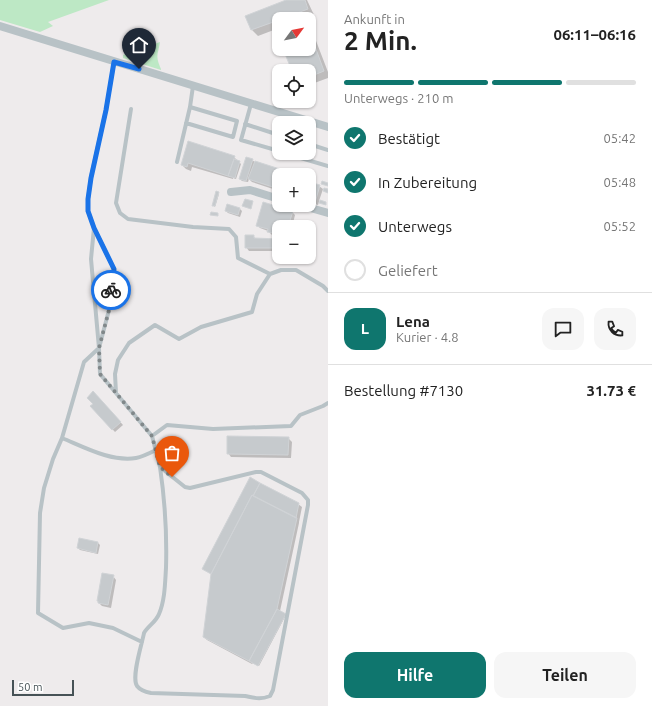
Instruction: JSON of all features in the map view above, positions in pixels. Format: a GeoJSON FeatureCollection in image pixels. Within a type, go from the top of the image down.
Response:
{"type":"FeatureCollection","features":[{"type":"Feature","properties":{"kind":"street"},"geometry":{"type":"LineString","coordinates":[[0,26],[328,127]]}},
{"type":"Feature","properties":{"kind":"street"},"geometry":{"type":"LineString","coordinates":[[231,192],[250,190],[272,197]]}},
{"type":"Feature","properties":{"kind":"street"},"geometry":{"type":"LineString","coordinates":[[316,210],[328,213]]}},
{"type":"Feature","properties":{"kind":"lane"},"geometry":{"type":"LineString","coordinates":[[114,62],[88,199],[88,211],[94,228],[114,269],[109,310],[99,348],[84,362],[62,438],[53,459],[44,488],[40,513],[38,613],[63,628],[89,622],[113,628],[142,642]]}},
{"type":"Feature","properties":{"kind":"lane"},"geometry":{"type":"LineString","coordinates":[[177,162],[190,107],[193,86]]}},
{"type":"Feature","properties":{"kind":"lane"},"geometry":{"type":"LineString","coordinates":[[251,104],[241,140],[272,149]]}},
{"type":"Feature","properties":{"kind":"lane"},"geometry":{"type":"LineString","coordinates":[[186,123],[233,137],[237,121],[190,107]]}},
{"type":"Feature","properties":{"kind":"lane"},"geometry":{"type":"LineString","coordinates":[[131,109],[116,203],[120,213],[128,219],[193,227],[229,229],[236,237],[238,258],[270,274]]}},
{"type":"Feature","properties":{"kind":"lane"},"geometry":{"type":"LineString","coordinates":[[245,124],[272,133]]}},
{"type":"Feature","properties":{"kind":"lane"},"geometry":{"type":"LineString","coordinates":[[316,146],[328,150]]}},
{"type":"Feature","properties":{"kind":"lane"},"geometry":{"type":"LineString","coordinates":[[308,160],[328,166]]}},
{"type":"Feature","properties":{"kind":"lane"},"geometry":{"type":"LineString","coordinates":[[94,228],[91,259],[100,374],[152,436],[160,467],[166,529],[163,601],[159,615],[146,629],[142,642],[136,668],[135,680],[137,686],[143,691],[151,693],[245,696],[258,699],[263,699],[270,696],[273,690],[308,500],[302,493],[261,472],[190,488],[185,487],[160,467]]}},
{"type":"Feature","properties":{"kind":"lane"},"geometry":{"type":"LineString","coordinates":[[116,394],[115,374],[118,360],[128,343],[155,325],[179,339],[201,327],[252,312],[257,294],[270,274],[281,270],[296,270],[323,286],[328,291]]}},
{"type":"Feature","properties":{"kind":"lane"},"geometry":{"type":"LineString","coordinates":[[152,436],[167,425],[213,429],[292,426],[300,415],[328,404]]}},
{"type":"Feature","properties":{"kind":"lane"},"geometry":{"type":"LineString","coordinates":[[62,438],[87,449],[119,459],[137,458],[156,450]]}},
{"type":"Feature","properties":{"kind":"green space"},"geometry":{"type":"Polygon","coordinates":[[[0,0],[109,0],[48,22],[53,26],[40,32],[0,20],[0,0]]]}},
{"type":"Feature","properties":{"kind":"green space"},"geometry":{"type":"Polygon","coordinates":[[[160,42],[158,61],[161,70],[123,58],[123,55],[160,42]]]}},
{"type":"Feature","properties":{"kind":"building"},"geometry":{"type":"Polygon","coordinates":[[[286,0],[305,0],[308,9],[300,12],[272,12],[272,22],[251,30],[245,16],[286,0]]]}},
{"type":"Feature","properties":{"kind":"building"},"geometry":{"type":"Polygon","coordinates":[[[316,49],[324,71],[316,74],[316,64],[289,64],[286,56],[316,56],[316,49]]]}},
{"type":"Feature","properties":{"kind":"building"},"geometry":{"type":"Polygon","coordinates":[[[188,141],[235,156],[228,176],[188,163],[187,167],[181,165],[188,141]]]}},
{"type":"Feature","properties":{"kind":"building"},"geometry":{"type":"Polygon","coordinates":[[[246,157],[253,159],[246,181],[239,179],[246,157]]]}},
{"type":"Feature","properties":{"kind":"building"},"geometry":{"type":"Polygon","coordinates":[[[234,159],[240,161],[235,178],[228,176],[234,159]]]}},
{"type":"Feature","properties":{"kind":"building"},"geometry":{"type":"Polygon","coordinates":[[[255,161],[277,168],[272,168],[272,187],[248,179],[255,161]]]}},
{"type":"Feature","properties":{"kind":"building"},"geometry":{"type":"Polygon","coordinates":[[[322,181],[328,183],[328,186],[321,184],[322,181]]]}},
{"type":"Feature","properties":{"kind":"building"},"geometry":{"type":"Polygon","coordinates":[[[316,184],[320,185],[316,199],[316,184]]]}},
{"type":"Feature","properties":{"kind":"building"},"geometry":{"type":"Polygon","coordinates":[[[324,188],[328,189],[328,193],[323,191],[324,188]]]}},
{"type":"Feature","properties":{"kind":"building"},"geometry":{"type":"Polygon","coordinates":[[[216,191],[219,192],[215,206],[212,206],[216,191]]]}},
{"type":"Feature","properties":{"kind":"building"},"geometry":{"type":"Polygon","coordinates":[[[245,199],[253,201],[251,209],[242,206],[245,199]]]}},
{"type":"Feature","properties":{"kind":"building"},"geometry":{"type":"Polygon","coordinates":[[[320,200],[326,202],[326,205],[319,203],[320,200]]]}},
{"type":"Feature","properties":{"kind":"building"},"geometry":{"type":"Polygon","coordinates":[[[263,202],[272,205],[272,212],[293,212],[290,220],[272,220],[272,233],[267,232],[268,229],[256,226],[263,202]]]}},
{"type":"Feature","properties":{"kind":"building"},"geometry":{"type":"Polygon","coordinates":[[[227,204],[240,208],[238,215],[225,211],[227,204]]]}},
{"type":"Feature","properties":{"kind":"building"},"geometry":{"type":"Polygon","coordinates":[[[211,212],[218,213],[218,216],[210,215],[211,212]]]}},
{"type":"Feature","properties":{"kind":"building"},"geometry":{"type":"Polygon","coordinates":[[[245,235],[254,235],[254,238],[272,239],[272,248],[245,248],[245,235]]]}},
{"type":"Feature","properties":{"kind":"building"},"geometry":{"type":"Polygon","coordinates":[[[98,290],[105,291],[103,301],[98,300],[98,290]]]}},
{"type":"Feature","properties":{"kind":"building"},"geometry":{"type":"Polygon","coordinates":[[[93,391],[121,422],[112,430],[90,406],[93,404],[87,398],[93,391]]]}},
{"type":"Feature","properties":{"kind":"building"},"geometry":{"type":"Polygon","coordinates":[[[227,436],[289,437],[288,455],[227,454],[227,436]]]}},
{"type":"Feature","properties":{"kind":"building"},"geometry":{"type":"Polygon","coordinates":[[[250,477],[260,483],[253,496],[252,495],[211,574],[202,569],[250,477]]]}},
{"type":"Feature","properties":{"kind":"building"},"geometry":{"type":"Polygon","coordinates":[[[260,483],[299,503],[296,518],[253,496],[260,483]]]}},
{"type":"Feature","properties":{"kind":"building"},"geometry":{"type":"Polygon","coordinates":[[[252,495],[297,518],[277,609],[249,661],[203,637],[211,574],[252,495]]]}},
{"type":"Feature","properties":{"kind":"building"},"geometry":{"type":"Polygon","coordinates":[[[79,538],[98,542],[96,553],[77,548],[79,538]]]}},
{"type":"Feature","properties":{"kind":"building"},"geometry":{"type":"Polygon","coordinates":[[[102,573],[114,575],[108,605],[98,603],[97,601],[102,573]]]}},
{"type":"Feature","properties":{"kind":"building"},"geometry":{"type":"Polygon","coordinates":[[[277,609],[286,614],[258,666],[249,661],[277,609]]]}},
{"type":"Feature","properties":{"kind":"way so far"},"geometry":{"type":"LineString","coordinates":[[111,290],[109,310],[99,348],[100,374],[152,436],[160,467],[172,477]]}},
{"type":"Feature","properties":{"kind":"route"},"geometry":{"type":"LineString","coordinates":[[111,290],[114,269],[94,228],[88,211],[88,199],[91,178],[111,86],[114,62],[139,69]]}}]}
